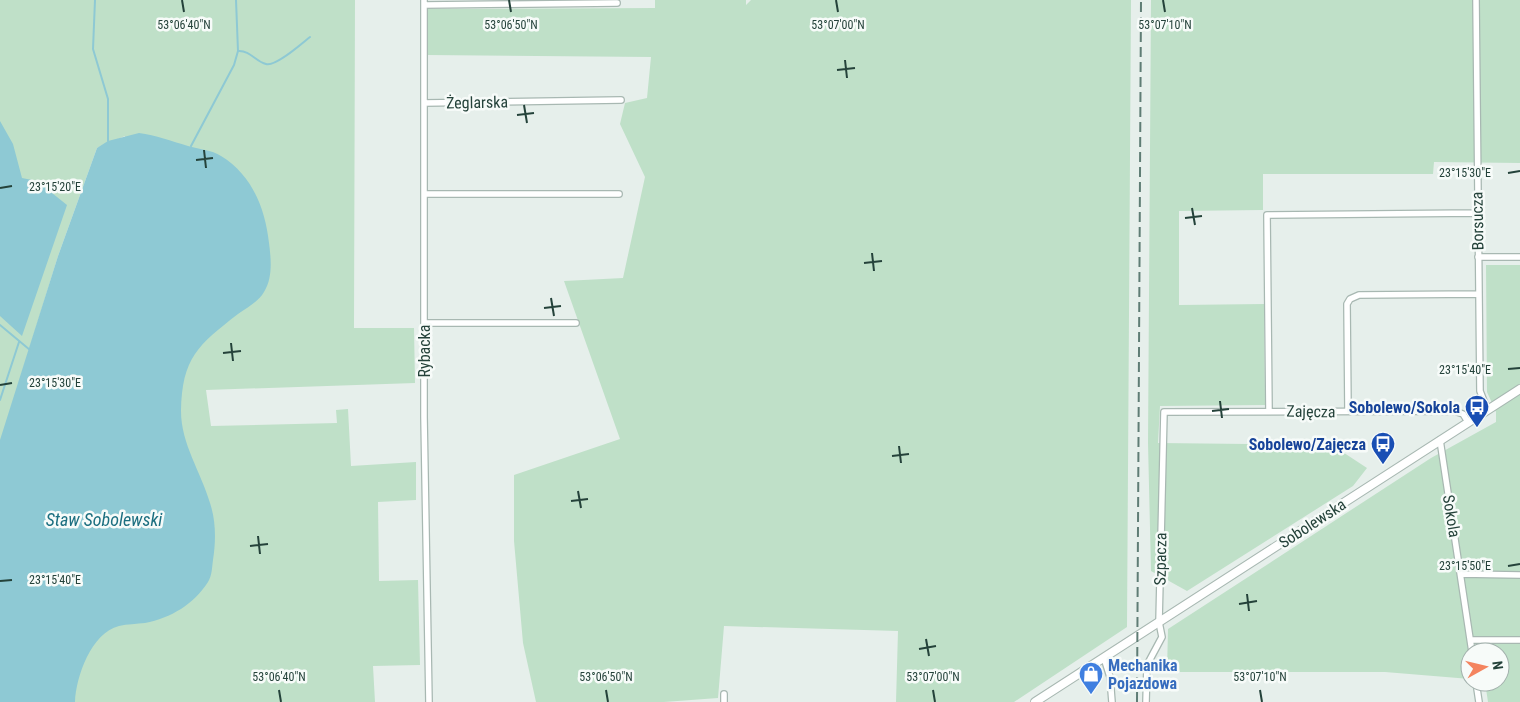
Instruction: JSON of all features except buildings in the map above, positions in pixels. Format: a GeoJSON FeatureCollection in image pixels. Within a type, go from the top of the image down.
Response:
{"type":"FeatureCollection","features":[{"type":"Feature","properties":{"kind":"street","name":"Borsucza"},"geometry":{"type":"LineString","coordinates":[[1476,0],[1480,391],[1488,409]]}},
{"type":"Feature","properties":{"kind":"street"},"geometry":{"type":"LineString","coordinates":[[424,3],[617,3]]}},
{"type":"Feature","properties":{"kind":"street","name":"Rybacka"},"geometry":{"type":"LineString","coordinates":[[424,3],[424,324],[429,702]]}},
{"type":"Feature","properties":{"kind":"street","name":"Żeglarska"},"geometry":{"type":"LineString","coordinates":[[424,103],[621,100]]}},
{"type":"Feature","properties":{"kind":"street"},"geometry":{"type":"LineString","coordinates":[[424,194],[619,194]]}},
{"type":"Feature","properties":{"kind":"street","name":"Zajęcza"},"geometry":{"type":"LineString","coordinates":[[1269,411],[1268,215],[1477,213]]}},
{"type":"Feature","properties":{"kind":"street"},"geometry":{"type":"LineString","coordinates":[[1478,257],[1520,257]]}},
{"type":"Feature","properties":{"kind":"street"},"geometry":{"type":"LineString","coordinates":[[1348,411],[1347,304],[1350,298],[1359,295],[1478,294]]}},
{"type":"Feature","properties":{"kind":"street"},"geometry":{"type":"LineString","coordinates":[[424,324],[576,323]]}},
{"type":"Feature","properties":{"kind":"street","name":"Sobolewska"},"geometry":{"type":"LineString","coordinates":[[1035,702],[1520,389]]}},
{"type":"Feature","properties":{"kind":"street","name":"Zajęcza"},"geometry":{"type":"LineString","coordinates":[[1164,412],[1454,411],[1463,414],[1468,422]]}},
{"type":"Feature","properties":{"kind":"street","name":"Szpacza"},"geometry":{"type":"LineString","coordinates":[[1146,702],[1147,666],[1162,637],[1159,622],[1164,412]]}},
{"type":"Feature","properties":{"kind":"street","name":"Sokola"},"geometry":{"type":"LineString","coordinates":[[1440,440],[1471,640]]}},
{"type":"Feature","properties":{"kind":"street"},"geometry":{"type":"LineString","coordinates":[[1461,574],[1520,575]]}},
{"type":"Feature","properties":{"kind":"street"},"geometry":{"type":"LineString","coordinates":[[1471,640],[1520,640]]}},
{"type":"Feature","properties":{"kind":"street"},"geometry":{"type":"LineString","coordinates":[[1104,658],[1110,677],[1112,702]]}},
{"type":"Feature","properties":{"kind":"street"},"geometry":{"type":"LineString","coordinates":[[724,694],[724,702]]}},
{"type":"Feature","properties":{"kind":"green space"},"geometry":{"type":"Polygon","coordinates":[[[0,0],[355,0],[354,328],[414,328],[415,383],[206,390],[211,426],[337,423],[336,410],[348,409],[351,466],[416,462],[416,500],[378,502],[379,581],[418,580],[420,665],[373,666],[375,702],[43,702],[125,136],[97,148],[58,256],[7,421],[0,525],[0,0]]]}},
{"type":"Feature","properties":{"kind":"green space"},"geometry":{"type":"Polygon","coordinates":[[[655,0],[746,0],[746,5],[751,0],[1131,0],[1127,627],[1014,702],[896,702],[898,631],[724,626],[718,698],[664,702],[536,702],[523,643],[514,541],[514,475],[620,439],[564,281],[623,278],[645,177],[620,124],[625,103],[647,98],[651,57],[427,55],[426,9],[655,8],[655,0]]]}},
{"type":"Feature","properties":{"kind":"green space"},"geometry":{"type":"Polygon","coordinates":[[[1151,0],[1520,0],[1520,163],[1434,162],[1433,174],[1263,174],[1263,210],[1179,211],[1179,305],[1264,304],[1265,405],[1160,406],[1158,443],[1332,445],[1367,468],[1353,486],[1187,591],[1151,571],[1148,443],[1151,0]]]}},
{"type":"Feature","properties":{"kind":"green space"},"geometry":{"type":"Polygon","coordinates":[[[1486,265],[1520,265],[1520,702],[1488,702],[1486,692],[1510,692],[1510,642],[1460,642],[1460,678],[1385,672],[1167,672],[1168,629],[1431,458],[1496,422],[1496,412],[1487,392],[1486,265]]]}},
{"type":"Feature","properties":{"kind":"water"},"geometry":{"type":"Polygon","coordinates":[[[0,121],[13,144],[22,178],[37,181],[67,205],[22,336],[0,316],[0,121]]]}},
{"type":"Feature","properties":{"kind":"water","name":"Staw Sobolewski"},"geometry":{"type":"Polygon","coordinates":[[[139,133],[213,152],[232,164],[249,183],[255,194],[267,230],[271,261],[269,281],[262,296],[203,344],[189,365],[182,393],[181,411],[184,435],[212,510],[215,538],[211,574],[208,582],[196,597],[173,614],[155,621],[119,626],[109,630],[100,637],[87,657],[82,669],[75,702],[0,702],[0,440],[58,256],[97,148],[108,141],[139,133]]]}},
{"type":"Feature","properties":{"kind":"waterway"},"geometry":{"type":"LineString","coordinates":[[95,0],[93,49],[108,99],[108,141]]}},
{"type":"Feature","properties":{"kind":"waterway"},"geometry":{"type":"LineString","coordinates":[[191,146],[234,65],[238,51],[236,0]]}},
{"type":"Feature","properties":{"kind":"waterway"},"geometry":{"type":"LineString","coordinates":[[238,51],[246,52],[262,63],[270,64],[282,58],[310,37]]}},
{"type":"Feature","properties":{"kind":"waterway"},"geometry":{"type":"LineString","coordinates":[[0,325],[30,350]]}},
{"type":"Feature","properties":{"kind":"waterway"},"geometry":{"type":"LineString","coordinates":[[0,400],[19,342]]}},
{"type":"Feature","properties":{"kind":"railway"},"geometry":{"type":"LineString","coordinates":[[1137,702],[1141,0]]}},
{"type":"Feature","properties":{"kind":"place","name":"Sobolewo/Sokola"},"geometry":{"type":"Point","coordinates":[1477,428]}},
{"type":"Feature","properties":{"kind":"place","name":"Sobolewo/Zajęcza"},"geometry":{"type":"Point","coordinates":[1383,465]}},
{"type":"Feature","properties":{"kind":"place","name":"Mechanika Pojazdowa"},"geometry":{"type":"Point","coordinates":[1091,695]}}]}
